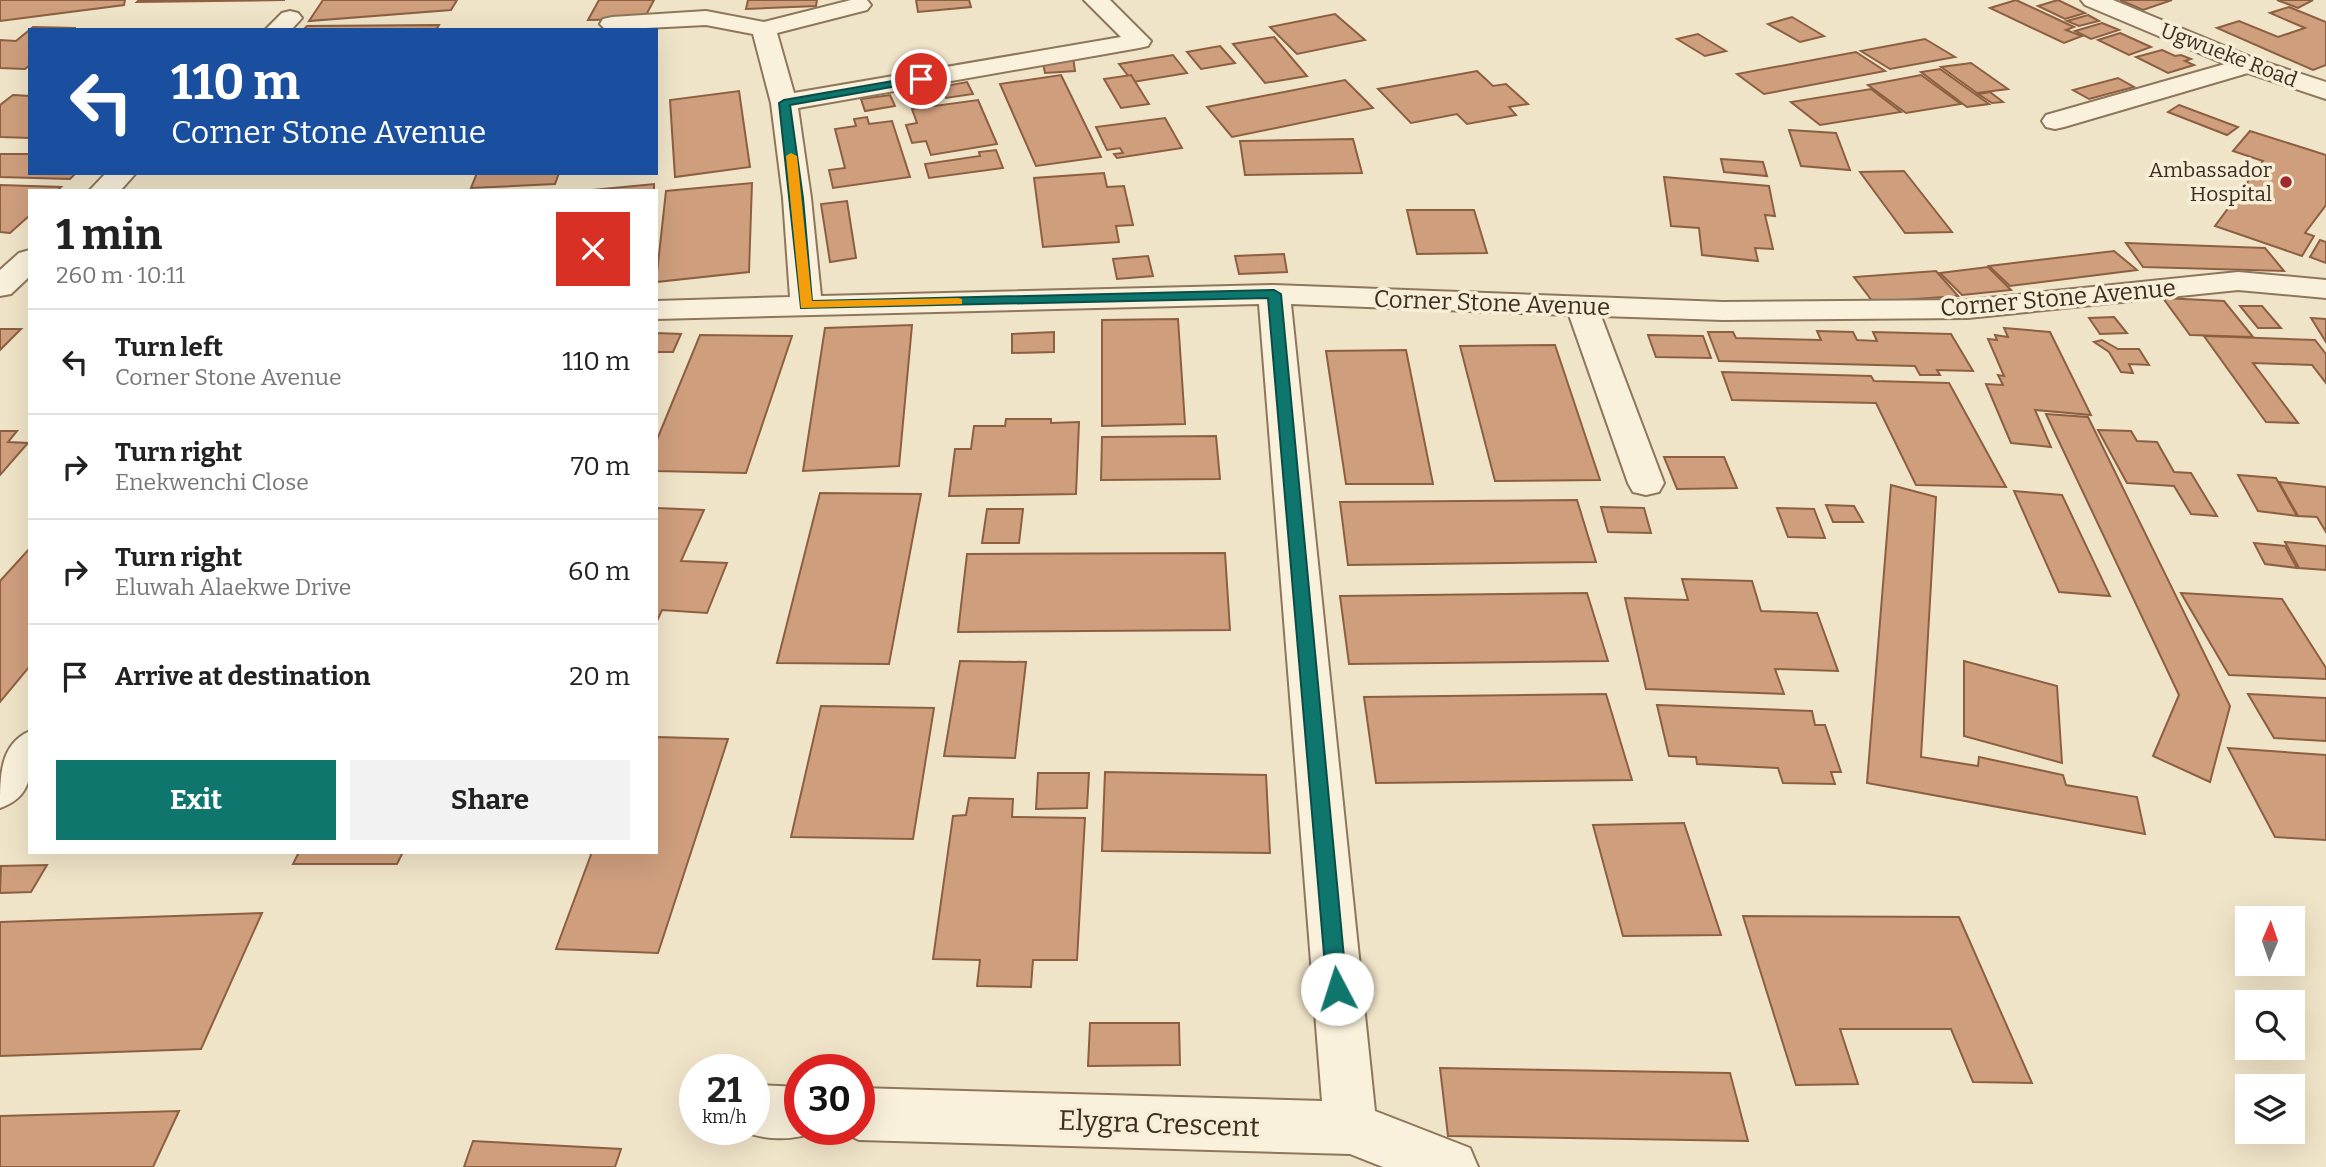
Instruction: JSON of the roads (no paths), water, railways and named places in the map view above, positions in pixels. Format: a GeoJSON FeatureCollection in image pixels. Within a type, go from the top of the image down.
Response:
{"type":"FeatureCollection","features":[{"type":"Feature","properties":{"kind":"street"},"geometry":{"type":"LineString","coordinates":[[784,103],[1139,41],[1096,0]]}},
{"type":"Feature","properties":{"kind":"street","name":"Ugwueke Road"},"geometry":{"type":"LineString","coordinates":[[2093,0],[2249,65],[2326,91]]}},
{"type":"Feature","properties":{"kind":"street"},"geometry":{"type":"LineString","coordinates":[[612,24],[706,18],[764,29],[859,5]]}},
{"type":"Feature","properties":{"kind":"street"},"geometry":{"type":"LineString","coordinates":[[764,29],[784,103],[797,198],[806,305]]}},
{"type":"Feature","properties":{"kind":"street"},"geometry":{"type":"LineString","coordinates":[[2054,121],[2249,65]]}},
{"type":"Feature","properties":{"kind":"street"},"geometry":{"type":"LineString","coordinates":[[105,189],[120,175]]}},
{"type":"Feature","properties":{"kind":"street"},"geometry":{"type":"LineString","coordinates":[[0,289],[28,261]]}},
{"type":"Feature","properties":{"kind":"street","name":"Corner Stone Avenue"},"geometry":{"type":"LineString","coordinates":[[658,310],[1274,294],[1723,311],[1968,309],[2238,281],[2326,289]]}},
{"type":"Feature","properties":{"kind":"street"},"geometry":{"type":"LineString","coordinates":[[0,289],[28,293]]}},
{"type":"Feature","properties":{"kind":"street"},"geometry":{"type":"LineString","coordinates":[[1274,294],[1350,1128]]}},
{"type":"Feature","properties":{"kind":"street"},"geometry":{"type":"LineString","coordinates":[[1582,306],[1646,483]]}},
{"type":"Feature","properties":{"kind":"street"},"geometry":{"type":"LineString","coordinates":[[0,790],[28,751]]}},
{"type":"Feature","properties":{"kind":"street","name":"Elygra Crescent"},"geometry":{"type":"LineString","coordinates":[[875,1114],[1350,1128],[1451,1167]]}},
{"type":"Feature","properties":{"kind":"place","name":"Ambassador Hospital"},"geometry":{"type":"Point","coordinates":[2286,182]}}]}
